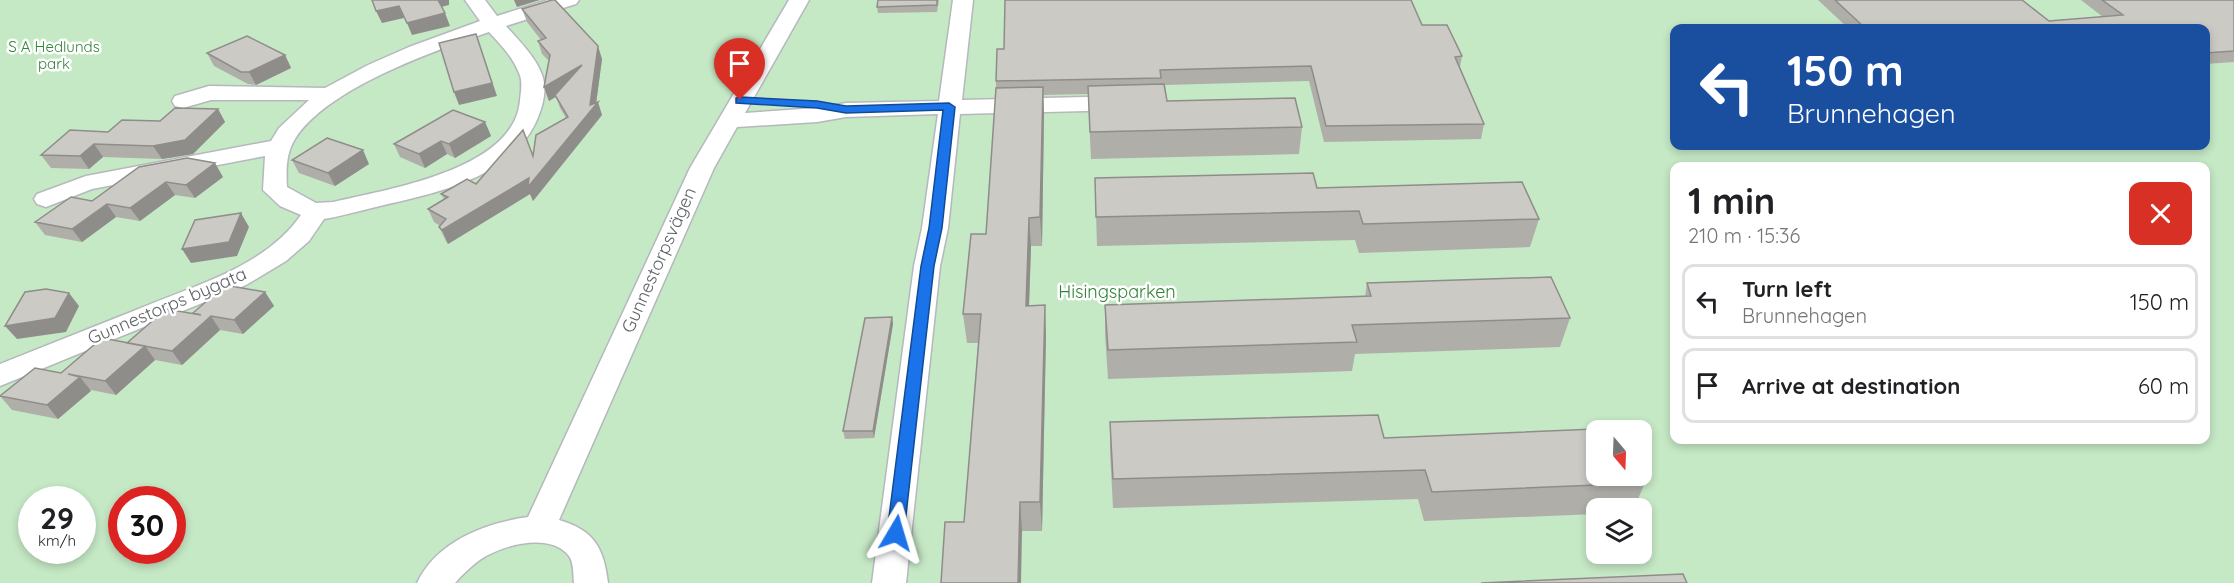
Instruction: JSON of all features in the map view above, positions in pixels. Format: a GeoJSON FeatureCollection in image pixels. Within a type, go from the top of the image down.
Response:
{"type":"FeatureCollection","features":[{"type":"Feature","properties":{"kind":"street"},"geometry":{"type":"LineString","coordinates":[[475,0],[491,24],[528,68],[532,79],[529,117],[519,134],[494,156],[471,171],[410,192],[316,212],[289,201],[275,190],[274,170],[280,146],[302,114],[327,95],[399,60],[491,24],[568,0]]}},
{"type":"Feature","properties":{"kind":"street","name":"Gunnestorpsvägen"},"geometry":{"type":"LineString","coordinates":[[539,529],[702,168],[799,0]]}},
{"type":"Feature","properties":{"kind":"street"},"geometry":{"type":"LineString","coordinates":[[889,583],[927,266],[935,228],[963,0]]}},
{"type":"Feature","properties":{"kind":"street"},"geometry":{"type":"LineString","coordinates":[[183,101],[212,93],[327,95]]}},
{"type":"Feature","properties":{"kind":"street"},"geometry":{"type":"LineString","coordinates":[[734,111],[817,115],[846,110],[1144,103]]}},
{"type":"Feature","properties":{"kind":"street"},"geometry":{"type":"LineString","coordinates":[[46,199],[86,183],[280,146]]}},
{"type":"Feature","properties":{"kind":"street","name":"Gunnestorps bygata"},"geometry":{"type":"LineString","coordinates":[[0,376],[237,279],[277,255],[300,235],[316,212]]}},
{"type":"Feature","properties":{"kind":"street"},"geometry":{"type":"LineString","coordinates":[[434,583],[460,556],[476,546],[511,532],[539,529],[572,538],[582,547],[590,564],[591,583]]}},
{"type":"Feature","properties":{"kind":"green space","name":"Hisingsparken"},"geometry":{"type":"Polygon","coordinates":[[[0,0],[2234,0],[2234,583],[0,583],[0,0]]]}},
{"type":"Feature","properties":{"kind":"building"},"geometry":{"type":"Polygon","coordinates":[[[372,0],[438,0],[445,13],[407,23],[399,6],[376,11],[372,0]]]}},
{"type":"Feature","properties":{"kind":"building"},"geometry":{"type":"Polygon","coordinates":[[[555,0],[598,46],[590,105],[598,102],[528,187],[529,178],[442,230],[439,227],[446,219],[428,209],[448,197],[441,194],[467,179],[476,184],[523,130],[533,156],[536,135],[568,117],[555,95],[582,65],[544,87],[550,55],[538,41],[546,38],[522,9],[555,0]]]}},
{"type":"Feature","properties":{"kind":"building"},"geometry":{"type":"Polygon","coordinates":[[[878,0],[937,0],[937,5],[877,7],[878,0]]]}},
{"type":"Feature","properties":{"kind":"building"},"geometry":{"type":"Polygon","coordinates":[[[1005,0],[1411,0],[1422,25],[1447,25],[1462,56],[1455,57],[1484,124],[1326,126],[1311,66],[1160,70],[1161,78],[996,81],[997,49],[1004,49],[1005,0]]]}},
{"type":"Feature","properties":{"kind":"building"},"geometry":{"type":"Polygon","coordinates":[[[1835,0],[2022,0],[2049,21],[2123,15],[2102,0],[2234,0],[2234,51],[2210,53],[2210,24],[1861,24],[1835,0]]]}},
{"type":"Feature","properties":{"kind":"building"},"geometry":{"type":"Polygon","coordinates":[[[476,34],[492,83],[454,92],[439,43],[476,34]]]}},
{"type":"Feature","properties":{"kind":"building"},"geometry":{"type":"Polygon","coordinates":[[[247,36],[285,55],[249,72],[241,72],[207,53],[247,36]]]}},
{"type":"Feature","properties":{"kind":"building"},"geometry":{"type":"Polygon","coordinates":[[[1164,84],[1167,101],[1295,98],[1302,127],[1090,132],[1088,86],[1164,84]]]}},
{"type":"Feature","properties":{"kind":"building"},"geometry":{"type":"Polygon","coordinates":[[[1043,87],[1040,217],[1029,218],[1026,306],[1045,305],[1040,502],[1020,502],[1018,583],[941,583],[945,522],[964,522],[981,314],[963,314],[971,234],[986,234],[996,88],[1043,87]]]}},
{"type":"Feature","properties":{"kind":"building"},"geometry":{"type":"Polygon","coordinates":[[[175,108],[218,109],[185,140],[153,146],[94,144],[80,156],[41,155],[70,130],[108,132],[122,120],[160,121],[175,108]]]}},
{"type":"Feature","properties":{"kind":"building"},"geometry":{"type":"Polygon","coordinates":[[[453,110],[485,122],[449,144],[441,141],[419,154],[394,144],[453,110]]]}},
{"type":"Feature","properties":{"kind":"building"},"geometry":{"type":"Polygon","coordinates":[[[327,138],[363,150],[328,173],[292,160],[327,138]]]}},
{"type":"Feature","properties":{"kind":"building"},"geometry":{"type":"Polygon","coordinates":[[[187,158],[215,163],[186,185],[166,182],[130,208],[107,204],[72,229],[35,222],[71,197],[92,201],[139,167],[187,158]]]}},
{"type":"Feature","properties":{"kind":"building"},"geometry":{"type":"Polygon","coordinates":[[[1313,173],[1317,188],[1522,182],[1539,219],[1363,224],[1359,211],[1096,217],[1095,178],[1313,173]]]}},
{"type":"Feature","properties":{"kind":"building"},"geometry":{"type":"Polygon","coordinates":[[[241,213],[229,242],[182,249],[195,220],[241,213]]]}},
{"type":"Feature","properties":{"kind":"building"},"geometry":{"type":"Polygon","coordinates":[[[1551,277],[1570,318],[1352,325],[1357,342],[1108,350],[1105,305],[1371,296],[1367,283],[1551,277]]]}},
{"type":"Feature","properties":{"kind":"building"},"geometry":{"type":"Polygon","coordinates":[[[225,285],[265,292],[234,320],[211,316],[172,351],[127,343],[166,309],[201,315],[193,313],[225,285]]]}},
{"type":"Feature","properties":{"kind":"building"},"geometry":{"type":"Polygon","coordinates":[[[46,289],[69,293],[55,318],[5,326],[25,292],[46,289]]]}},
{"type":"Feature","properties":{"kind":"building"},"geometry":{"type":"Polygon","coordinates":[[[892,317],[873,431],[843,431],[865,318],[892,317]]]}},
{"type":"Feature","properties":{"kind":"building"},"geometry":{"type":"Polygon","coordinates":[[[102,338],[145,346],[105,381],[68,374],[80,377],[47,405],[0,396],[35,368],[61,373],[102,338]]]}},
{"type":"Feature","properties":{"kind":"building"},"geometry":{"type":"Polygon","coordinates":[[[1378,415],[1384,438],[1586,429],[1586,485],[1432,492],[1425,470],[1113,479],[1110,422],[1378,415]]]}},
{"type":"Feature","properties":{"kind":"building"},"geometry":{"type":"Polygon","coordinates":[[[1683,574],[1687,583],[1481,583],[1683,574]]]}},
{"type":"Feature","properties":{"kind":"route"},"geometry":{"type":"LineString","coordinates":[[740,100],[817,105],[846,110],[949,107],[935,228],[927,266],[896,533]]}},
{"type":"Feature","properties":{"kind":"park label","name":"S A Hedlunds park"},"geometry":{"type":"Point","coordinates":[54,56]}}]}
